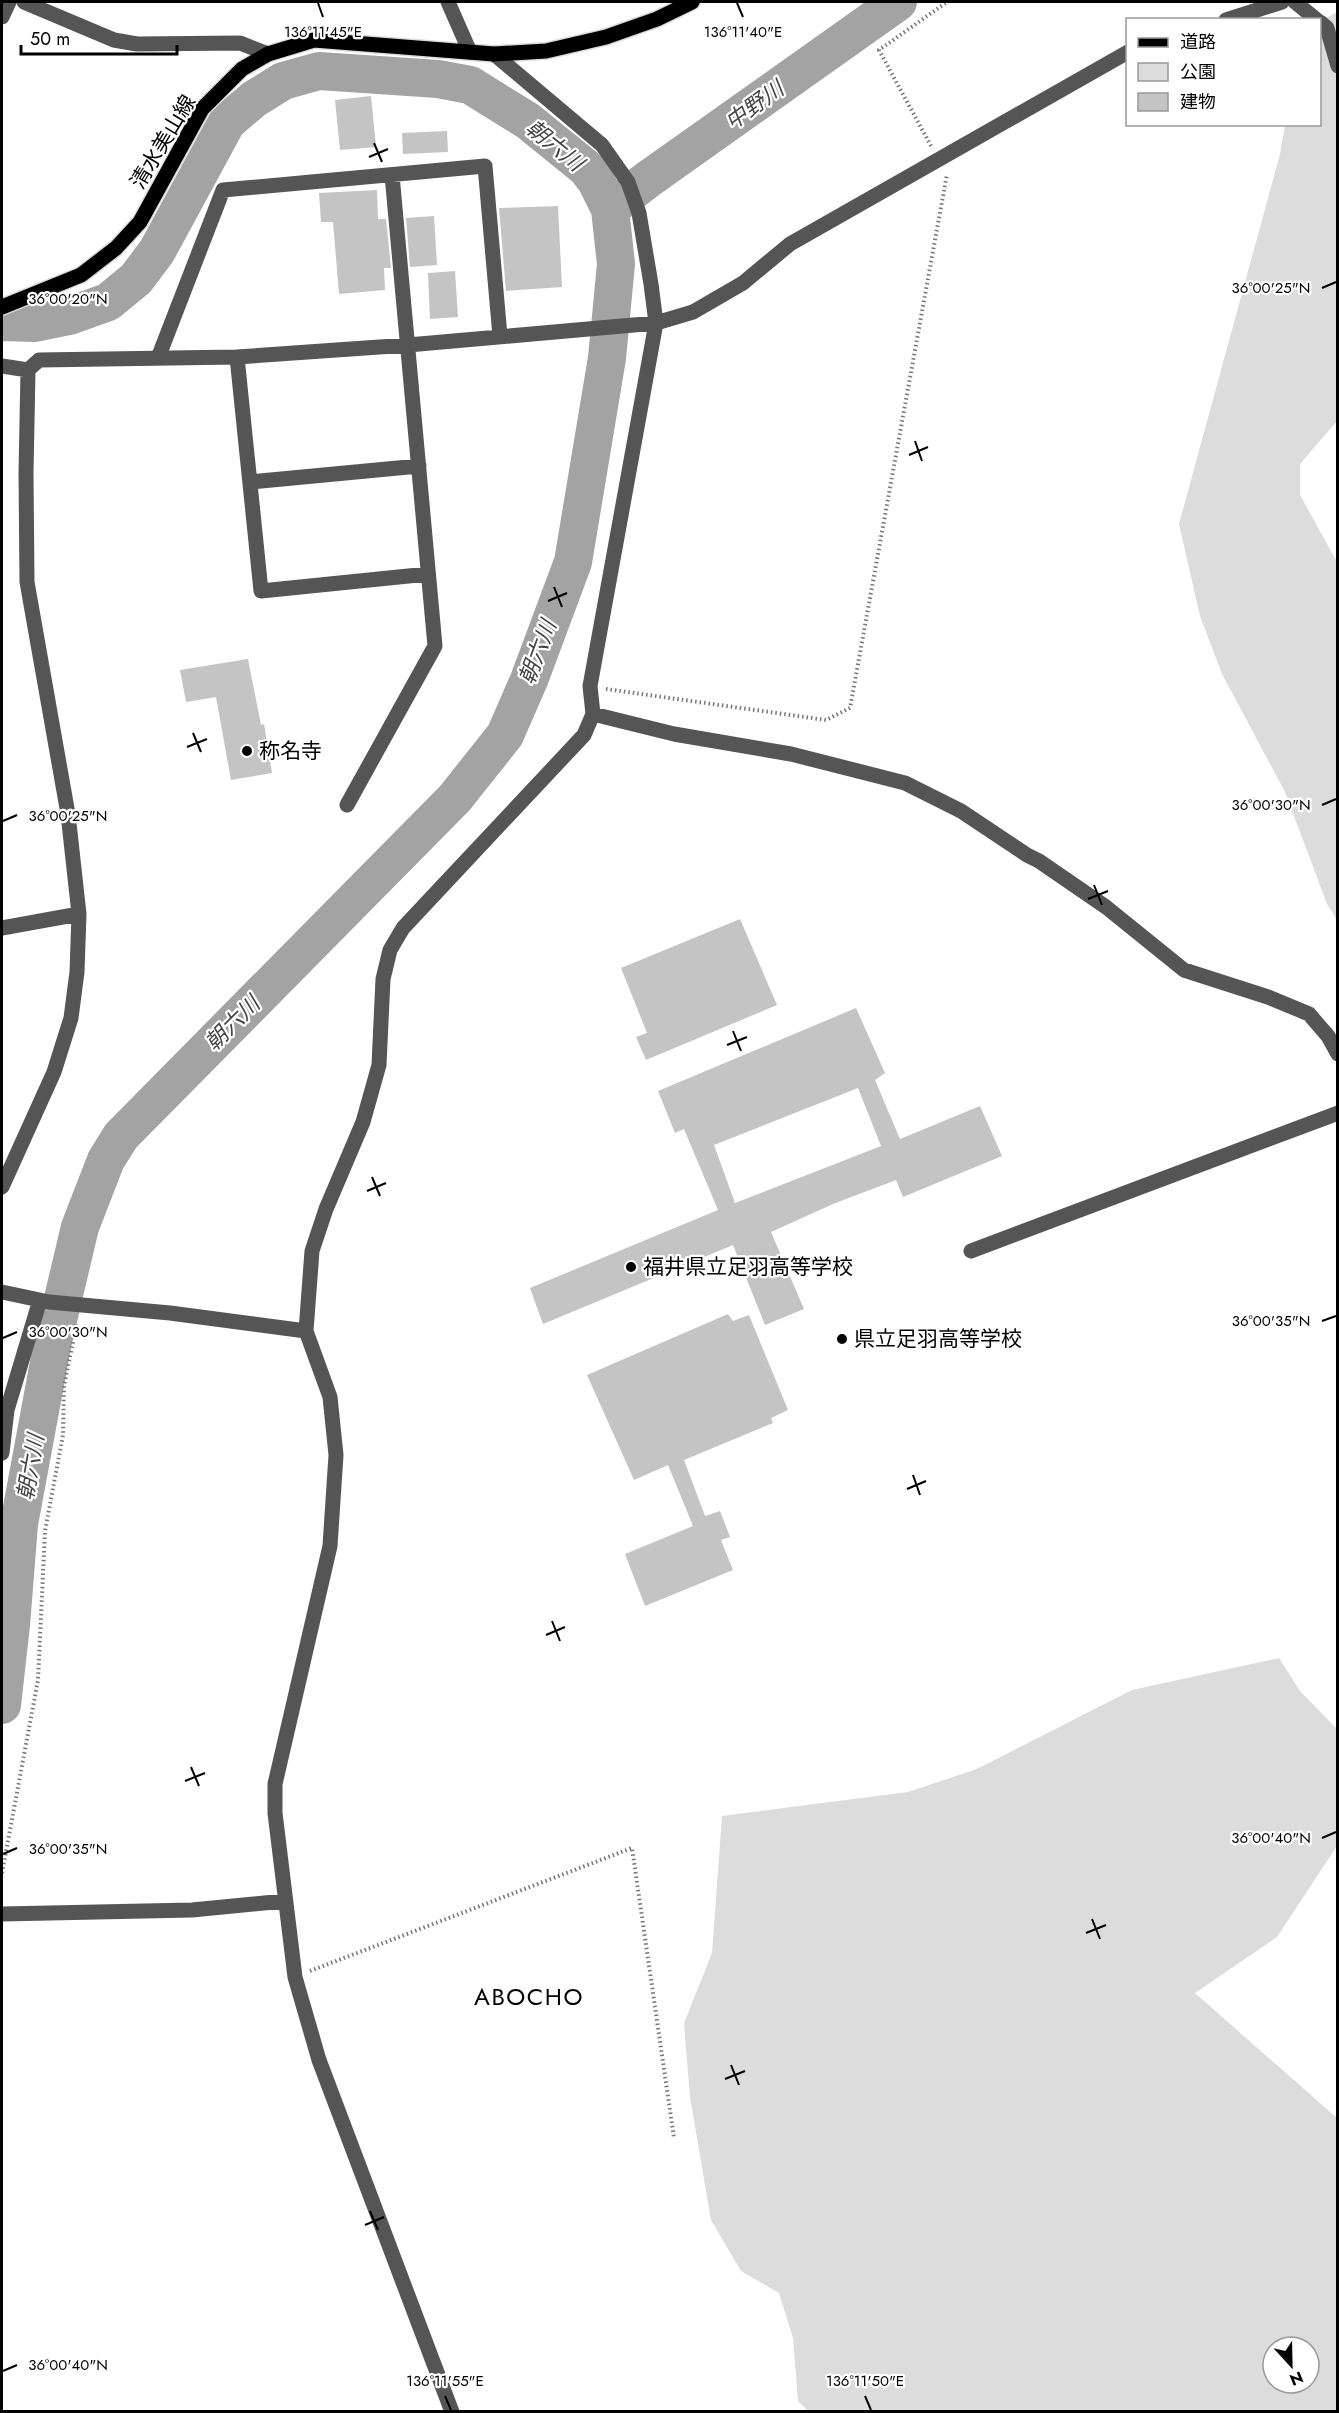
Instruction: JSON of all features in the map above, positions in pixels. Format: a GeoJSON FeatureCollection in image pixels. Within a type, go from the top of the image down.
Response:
{"type":"FeatureCollection","features":[{"type":"Feature","properties":{"kind":"main road","name":"清水美山線"},"geometry":{"type":"LineString","coordinates":[[7,305],[81,274],[116,248],[140,222],[202,109],[242,69],[268,54],[314,40],[494,54],[546,51],[606,37],[657,19],[692,2]]}},
{"type":"Feature","properties":{"kind":"street"},"geometry":{"type":"LineString","coordinates":[[2,17],[9,2]]}},
{"type":"Feature","properties":{"kind":"street"},"geometry":{"type":"LineString","coordinates":[[24,2],[114,40],[137,44],[240,43],[268,54]]}},
{"type":"Feature","properties":{"kind":"street"},"geometry":{"type":"LineString","coordinates":[[448,2],[470,52]]}},
{"type":"Feature","properties":{"kind":"street"},"geometry":{"type":"LineString","coordinates":[[1232,18],[1282,2]]}},
{"type":"Feature","properties":{"kind":"street"},"geometry":{"type":"LineString","coordinates":[[1295,2],[1314,18]]}},
{"type":"Feature","properties":{"kind":"street"},"geometry":{"type":"LineString","coordinates":[[1321,23],[1327,28],[1338,66]]}},
{"type":"Feature","properties":{"kind":"street"},"geometry":{"type":"LineString","coordinates":[[2,1187],[54,1072],[71,1018],[77,972],[79,914],[68,814],[27,582],[28,370],[39,360],[237,357],[408,345],[648,323],[693,312],[743,283],[790,244],[1126,53]]}},
{"type":"Feature","properties":{"kind":"street"},"geometry":{"type":"LineString","coordinates":[[452,2412],[319,2060],[295,1977],[284,1901],[275,1813],[275,1784],[330,1546],[336,1455],[330,1397],[306,1331],[312,1251],[326,1209],[363,1122],[379,1065],[383,979],[390,950],[403,928],[584,735],[592,714],[590,686],[648,323],[639,213],[628,182],[602,145],[494,54]]}},
{"type":"Feature","properties":{"kind":"street"},"geometry":{"type":"LineString","coordinates":[[158,358],[223,190],[485,166],[500,336]]}},
{"type":"Feature","properties":{"kind":"street"},"geometry":{"type":"LineString","coordinates":[[346,806],[435,646],[392,175]]}},
{"type":"Feature","properties":{"kind":"street"},"geometry":{"type":"LineString","coordinates":[[237,357],[261,591],[428,574]]}},
{"type":"Feature","properties":{"kind":"street"},"geometry":{"type":"LineString","coordinates":[[2,366],[28,370]]}},
{"type":"Feature","properties":{"kind":"street"},"geometry":{"type":"LineString","coordinates":[[250,482],[419,466]]}},
{"type":"Feature","properties":{"kind":"street"},"geometry":{"type":"LineString","coordinates":[[592,714],[674,734],[791,754],[905,783],[961,811],[1039,861],[1106,907],[1184,970],[1268,997],[1309,1014],[1328,1036],[1338,1054]]}},
{"type":"Feature","properties":{"kind":"street"},"geometry":{"type":"LineString","coordinates":[[2,928],[79,914]]}},
{"type":"Feature","properties":{"kind":"street"},"geometry":{"type":"LineString","coordinates":[[971,1251],[1338,1113]]}},
{"type":"Feature","properties":{"kind":"street"},"geometry":{"type":"LineString","coordinates":[[2,1292],[80,1306],[170,1313],[306,1331]]}},
{"type":"Feature","properties":{"kind":"street"},"geometry":{"type":"LineString","coordinates":[[2,1453],[7,1410],[44,1301]]}},
{"type":"Feature","properties":{"kind":"street"},"geometry":{"type":"LineString","coordinates":[[2,1914],[192,1910],[284,1901]]}},
{"type":"Feature","properties":{"kind":"path"},"geometry":{"type":"LineString","coordinates":[[590,686],[826,720],[850,708],[945,156],[879,50],[947,2]]}},
{"type":"Feature","properties":{"kind":"path"},"geometry":{"type":"LineString","coordinates":[[2,1873],[38,1680],[45,1531],[63,1436],[64,1386],[80,1306]]}},
{"type":"Feature","properties":{"kind":"path"},"geometry":{"type":"LineString","coordinates":[[295,1977],[632,1848],[674,2138]]}},
{"type":"Feature","properties":{"kind":"green space"},"geometry":{"type":"Polygon","coordinates":[[[1337,12],[1337,421],[1300,464],[1300,495],[1337,562],[1337,920],[1327,904],[1285,792],[1222,674],[1200,616],[1179,524],[1280,154],[1285,126],[1321,126],[1321,20],[1337,12]]]}},
{"type":"Feature","properties":{"kind":"green space"},"geometry":{"type":"Polygon","coordinates":[[[1279,1658],[1300,1691],[1337,1729],[1337,1846],[1277,1937],[1195,1993],[1337,2118],[1337,2411],[808,2411],[798,2401],[793,2338],[779,2293],[741,2271],[711,2220],[690,2097],[684,2023],[712,1953],[722,1816],[908,1792],[977,1769],[1132,1690],[1279,1658]]]}},
{"type":"Feature","properties":{"kind":"building"},"geometry":{"type":"Polygon","coordinates":[[[371,96],[376,147],[340,150],[335,100],[371,96]]]}},
{"type":"Feature","properties":{"kind":"building"},"geometry":{"type":"Polygon","coordinates":[[[447,131],[448,152],[403,154],[402,133],[447,131]]]}},
{"type":"Feature","properties":{"kind":"building"},"geometry":{"type":"Polygon","coordinates":[[[377,190],[378,219],[386,219],[391,268],[384,268],[385,290],[339,294],[333,222],[321,222],[319,193],[377,190]]]}},
{"type":"Feature","properties":{"kind":"building"},"geometry":{"type":"Polygon","coordinates":[[[558,206],[562,287],[506,291],[499,208],[558,206]]]}},
{"type":"Feature","properties":{"kind":"building"},"geometry":{"type":"Polygon","coordinates":[[[434,216],[437,265],[410,267],[406,218],[434,216]]]}},
{"type":"Feature","properties":{"kind":"building"},"geometry":{"type":"Polygon","coordinates":[[[455,271],[458,317],[430,319],[428,273],[455,271]]]}},
{"type":"Feature","properties":{"kind":"building"},"geometry":{"type":"Polygon","coordinates":[[[248,659],[261,725],[264,724],[272,773],[231,780],[216,697],[186,702],[180,670],[248,659]]]}},
{"type":"Feature","properties":{"kind":"building"},"geometry":{"type":"Polygon","coordinates":[[[740,919],[777,1005],[646,1060],[636,1037],[647,1033],[621,968],[740,919]]]}},
{"type":"Feature","properties":{"kind":"building"},"geometry":{"type":"Polygon","coordinates":[[[856,1008],[885,1073],[875,1080],[900,1139],[980,1106],[1002,1156],[903,1197],[896,1180],[833,1204],[771,1232],[804,1309],[765,1325],[733,1245],[543,1324],[530,1288],[718,1210],[684,1129],[675,1133],[658,1091],[856,1008]],[[858,1088],[714,1145],[735,1203],[881,1146],[858,1088]]]}},
{"type":"Feature","properties":{"kind":"building"},"geometry":{"type":"Polygon","coordinates":[[[728,1314],[733,1321],[749,1315],[788,1410],[771,1418],[773,1423],[684,1460],[705,1516],[720,1511],[730,1537],[721,1540],[733,1570],[645,1606],[625,1554],[693,1526],[668,1465],[634,1480],[587,1375],[728,1314]]]}},
{"type":"Feature","properties":{"kind":"waterway","name":"中野川"},"geometry":{"type":"LineString","coordinates":[[610,209],[647,180],[898,2]]}},
{"type":"Feature","properties":{"kind":"waterway","name":"朝六川"},"geometry":{"type":"LineString","coordinates":[[2,322],[35,323],[69,316],[108,302],[136,279],[157,251],[227,122],[254,99],[283,81],[319,71],[438,79],[470,85],[528,121],[586,168],[596,181],[610,209],[616,264],[607,358],[573,562],[529,680],[505,735],[455,798],[121,1136],[106,1160],[80,1227],[53,1341],[19,1524],[2,1705]]}},
{"type":"Feature","properties":{"kind":"place","name":"称名寺"},"geometry":{"type":"Point","coordinates":[247,751]}},
{"type":"Feature","properties":{"kind":"place","name":"福井県立足羽高等学校"},"geometry":{"type":"Point","coordinates":[631,1267]}},
{"type":"Feature","properties":{"kind":"place","name":"県立足羽高等学校"},"geometry":{"type":"Point","coordinates":[842,1339]}},
{"type":"Feature","properties":{"kind":"district","name":"ABOCHO"},"geometry":{"type":"Point","coordinates":[529,1997]}}]}
